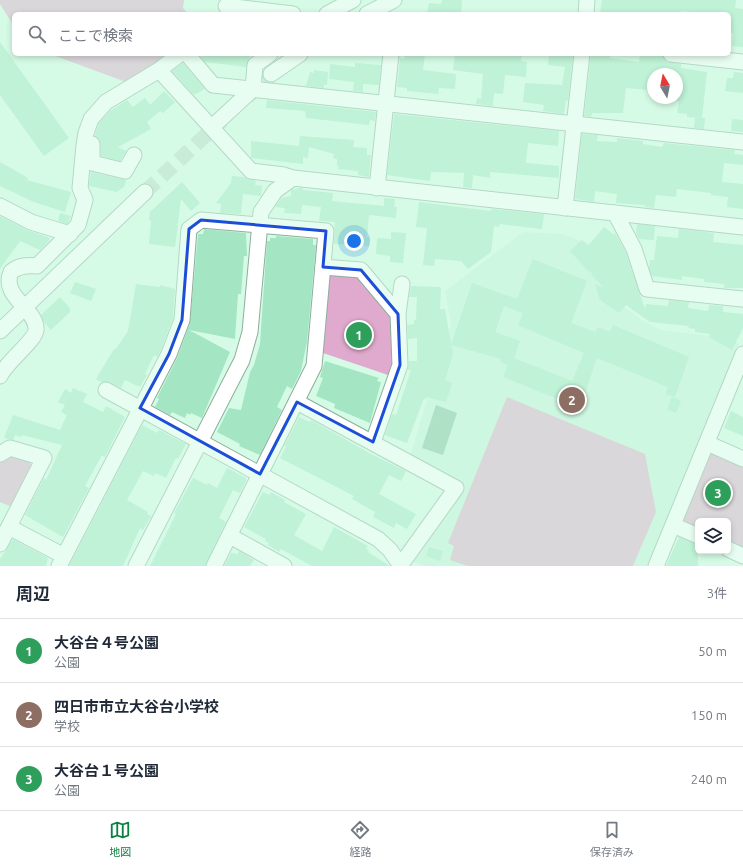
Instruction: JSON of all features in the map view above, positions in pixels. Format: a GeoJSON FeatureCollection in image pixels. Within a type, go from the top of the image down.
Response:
{"type":"FeatureCollection","features":[{"type":"Feature","properties":{"kind":"street"},"geometry":{"type":"LineString","coordinates":[[331,12],[353,0]]}},
{"type":"Feature","properties":{"kind":"street"},"geometry":{"type":"LineString","coordinates":[[371,12],[394,0]]}},
{"type":"Feature","properties":{"kind":"street"},"geometry":{"type":"LineString","coordinates":[[586,12],[587,0]]}},
{"type":"Feature","properties":{"kind":"street"},"geometry":{"type":"LineString","coordinates":[[226,7],[274,12]]}},
{"type":"Feature","properties":{"kind":"street"},"geometry":{"type":"LineString","coordinates":[[0,376],[10,361],[30,342],[35,333],[34,322],[11,298],[6,290],[5,283],[7,276],[19,267],[27,265],[37,266],[78,225],[85,200],[80,188],[85,139],[91,119],[106,102],[159,70],[177,56]]}},
{"type":"Feature","properties":{"kind":"street"},"geometry":{"type":"LineString","coordinates":[[189,56],[213,85],[743,142]]}},
{"type":"Feature","properties":{"kind":"street"},"geometry":{"type":"LineString","coordinates":[[212,127],[253,89],[255,65],[267,56]]}},
{"type":"Feature","properties":{"kind":"street"},"geometry":{"type":"LineString","coordinates":[[271,74],[297,56]]}},
{"type":"Feature","properties":{"kind":"street"},"geometry":{"type":"LineString","coordinates":[[377,188],[391,56]]}},
{"type":"Feature","properties":{"kind":"street"},"geometry":{"type":"LineString","coordinates":[[565,208],[582,56]]}},
{"type":"Feature","properties":{"kind":"street"},"geometry":{"type":"LineString","coordinates":[[689,56],[743,62]]}},
{"type":"Feature","properties":{"kind":"street"},"geometry":{"type":"LineString","coordinates":[[159,70],[251,172],[377,188],[743,227]]}},
{"type":"Feature","properties":{"kind":"street"},"geometry":{"type":"LineString","coordinates":[[85,139],[92,140],[92,163],[125,171],[134,155]]}},
{"type":"Feature","properties":{"kind":"street"},"geometry":{"type":"LineString","coordinates":[[136,566],[246,352],[250,332],[258,226],[261,212],[270,196],[293,178]]}},
{"type":"Feature","properties":{"kind":"street"},"geometry":{"type":"LineString","coordinates":[[0,331],[145,192]]}},
{"type":"Feature","properties":{"kind":"street"},"geometry":{"type":"LineString","coordinates":[[0,206],[31,222],[70,234]]}},
{"type":"Feature","properties":{"kind":"street"},"geometry":{"type":"LineString","coordinates":[[615,213],[634,249],[647,288],[742,299]]}},
{"type":"Feature","properties":{"kind":"street"},"geometry":{"type":"LineString","coordinates":[[9,527],[61,561],[140,408],[170,354],[182,320],[189,229],[201,220],[326,231],[314,366],[214,566]]}},
{"type":"Feature","properties":{"kind":"street"},"geometry":{"type":"LineString","coordinates":[[323,267],[361,270],[398,314]]}},
{"type":"Feature","properties":{"kind":"street"},"geometry":{"type":"LineString","coordinates":[[373,442],[400,365],[398,314],[402,284]]}},
{"type":"Feature","properties":{"kind":"street"},"geometry":{"type":"LineString","coordinates":[[656,566],[743,354]]}},
{"type":"Feature","properties":{"kind":"street"},"geometry":{"type":"LineString","coordinates":[[106,390],[378,539],[404,565],[456,488],[297,402]]}},
{"type":"Feature","properties":{"kind":"street"},"geometry":{"type":"LineString","coordinates":[[707,443],[743,459]]}},
{"type":"Feature","properties":{"kind":"street"},"geometry":{"type":"LineString","coordinates":[[0,454],[10,448],[44,458],[0,544]]}},
{"type":"Feature","properties":{"kind":"street"},"geometry":{"type":"LineString","coordinates":[[673,525],[695,535]]}},
{"type":"Feature","properties":{"kind":"street"},"geometry":{"type":"LineString","coordinates":[[230,536],[284,566]]}},
{"type":"Feature","properties":{"kind":"street"},"geometry":{"type":"LineString","coordinates":[[731,550],[743,556]]}},
{"type":"Feature","properties":{"kind":"street"},"geometry":{"type":"LineString","coordinates":[[740,566],[743,560]]}},
{"type":"Feature","properties":{"kind":"highlighted area"},"geometry":{"type":"Polygon","coordinates":[[[201,220],[326,231],[323,267],[361,270],[398,314],[400,365],[373,442],[297,402],[260,474],[140,408],[169,354],[182,320],[189,229],[201,220]]]}},
{"type":"Feature","properties":{"kind":"shaded area"},"geometry":{"type":"Polygon","coordinates":[[[0,0],[184,0],[183,8],[186,12],[12,12],[12,23],[0,4],[0,0]]]}},
{"type":"Feature","properties":{"kind":"shaded area"},"geometry":{"type":"Polygon","coordinates":[[[55,56],[166,56],[155,65],[126,82],[55,56]]]}},
{"type":"Feature","properties":{"kind":"shaded area"},"geometry":{"type":"Polygon","coordinates":[[[523,232],[562,234],[588,243],[599,254],[621,304],[643,321],[661,330],[726,338],[739,344],[647,566],[424,566],[411,560],[465,485],[410,456],[451,323],[445,291],[523,232]]]}},
{"type":"Feature","properties":{"kind":"shaded area"},"geometry":{"type":"Polygon","coordinates":[[[335,272],[359,275],[394,317],[395,364],[391,376],[323,353],[327,278],[335,272]]]}},
{"type":"Feature","properties":{"kind":"shaded area"},"geometry":{"type":"Polygon","coordinates":[[[507,397],[645,454],[656,512],[633,566],[468,566],[450,560],[454,546],[448,543],[507,397]]]}},
{"type":"Feature","properties":{"kind":"shaded area"},"geometry":{"type":"Polygon","coordinates":[[[436,405],[457,413],[443,455],[422,448],[436,405]]]}},
{"type":"Feature","properties":{"kind":"shaded area"},"geometry":{"type":"Polygon","coordinates":[[[715,452],[743,464],[743,548],[731,546],[731,518],[695,518],[695,530],[682,521],[710,454],[715,452]]]}},
{"type":"Feature","properties":{"kind":"shaded area"},"geometry":{"type":"Polygon","coordinates":[[[10,453],[29,459],[32,468],[12,507],[0,502],[0,459],[10,453]]]}},
{"type":"Feature","properties":{"kind":"building"},"geometry":{"type":"Polygon","coordinates":[[[442,0],[462,0],[461,12],[427,12],[429,3],[441,4],[442,0]]]}},
{"type":"Feature","properties":{"kind":"building"},"geometry":{"type":"Polygon","coordinates":[[[602,0],[736,0],[735,8],[743,9],[743,47],[732,46],[733,33],[731,33],[731,12],[600,12],[602,0]]]}},
{"type":"Feature","properties":{"kind":"building"},"geometry":{"type":"Polygon","coordinates":[[[0,42],[69,138],[44,156],[0,95],[0,42]]]}},
{"type":"Feature","properties":{"kind":"building"},"geometry":{"type":"Polygon","coordinates":[[[200,56],[250,56],[246,67],[205,62],[200,56]]]}},
{"type":"Feature","properties":{"kind":"building"},"geometry":{"type":"Polygon","coordinates":[[[405,56],[425,56],[423,70],[456,74],[455,89],[439,88],[438,94],[407,91],[407,88],[397,87],[400,58],[404,59],[405,56]]]}},
{"type":"Feature","properties":{"kind":"building"},"geometry":{"type":"Polygon","coordinates":[[[455,56],[522,56],[521,61],[527,62],[526,77],[505,75],[503,94],[494,93],[493,106],[476,104],[477,98],[481,99],[483,74],[453,70],[455,56]]]}},
{"type":"Feature","properties":{"kind":"building"},"geometry":{"type":"Polygon","coordinates":[[[549,56],[573,56],[568,101],[566,100],[564,114],[543,111],[544,105],[523,102],[525,83],[562,85],[565,67],[548,65],[549,56]]]}},
{"type":"Feature","properties":{"kind":"building"},"geometry":{"type":"Polygon","coordinates":[[[591,56],[610,56],[610,58],[639,62],[640,56],[663,56],[666,61],[681,64],[681,68],[647,68],[647,90],[626,88],[623,113],[592,113],[591,117],[584,116],[591,56]]]}},
{"type":"Feature","properties":{"kind":"building"},"geometry":{"type":"Polygon","coordinates":[[[183,63],[205,89],[194,95],[172,71],[183,63]]]}},
{"type":"Feature","properties":{"kind":"building"},"geometry":{"type":"Polygon","coordinates":[[[355,63],[381,65],[379,85],[363,84],[363,92],[353,91],[354,82],[329,79],[330,64],[355,67],[355,63]]]}},
{"type":"Feature","properties":{"kind":"building"},"geometry":{"type":"Polygon","coordinates":[[[683,68],[707,72],[702,118],[687,117],[687,114],[677,113],[678,104],[683,104],[683,68]]]}},
{"type":"Feature","properties":{"kind":"building"},"geometry":{"type":"Polygon","coordinates":[[[314,70],[328,72],[327,85],[324,85],[324,88],[306,86],[310,72],[314,73],[314,70]]]}},
{"type":"Feature","properties":{"kind":"building"},"geometry":{"type":"Polygon","coordinates":[[[734,72],[743,73],[743,93],[725,91],[727,78],[733,78],[734,72]]]}},
{"type":"Feature","properties":{"kind":"building"},"geometry":{"type":"Polygon","coordinates":[[[164,91],[175,102],[163,113],[160,111],[147,122],[151,129],[118,147],[126,151],[120,161],[101,156],[100,140],[95,135],[99,123],[110,111],[127,100],[133,107],[145,98],[150,105],[164,91]]]}},
{"type":"Feature","properties":{"kind":"building"},"geometry":{"type":"Polygon","coordinates":[[[267,100],[376,112],[375,121],[370,120],[369,125],[306,118],[305,111],[266,108],[267,100]]]}},
{"type":"Feature","properties":{"kind":"building"},"geometry":{"type":"Polygon","coordinates":[[[394,114],[559,131],[558,146],[528,143],[526,163],[559,166],[559,178],[490,172],[490,178],[473,175],[472,188],[463,187],[464,173],[431,172],[430,181],[387,175],[394,114]]]}},
{"type":"Feature","properties":{"kind":"building"},"geometry":{"type":"Polygon","coordinates":[[[695,118],[705,118],[704,129],[694,128],[695,118]]]}},
{"type":"Feature","properties":{"kind":"building"},"geometry":{"type":"Polygon","coordinates":[[[732,119],[743,120],[743,132],[731,131],[732,119]]]}},
{"type":"Feature","properties":{"kind":"building"},"geometry":{"type":"Polygon","coordinates":[[[582,134],[598,135],[597,141],[617,142],[617,138],[643,141],[643,144],[662,147],[664,143],[735,150],[734,154],[743,155],[743,165],[724,163],[722,182],[743,184],[743,209],[727,207],[728,197],[711,195],[711,193],[677,189],[676,197],[656,195],[654,208],[645,207],[645,205],[616,203],[617,194],[595,191],[594,202],[575,199],[582,134]]]}},
{"type":"Feature","properties":{"kind":"building"},"geometry":{"type":"Polygon","coordinates":[[[300,136],[354,140],[353,147],[367,148],[367,155],[371,155],[369,177],[358,175],[358,171],[338,169],[339,166],[337,166],[337,159],[333,158],[334,154],[309,147],[308,158],[303,157],[303,164],[251,158],[251,141],[299,146],[300,136]]]}},
{"type":"Feature","properties":{"kind":"building"},"geometry":{"type":"Polygon","coordinates":[[[0,162],[28,178],[27,180],[71,192],[65,212],[34,202],[0,186],[0,162]]]}},
{"type":"Feature","properties":{"kind":"building"},"geometry":{"type":"Polygon","coordinates":[[[91,172],[126,180],[125,186],[117,192],[89,186],[91,172]]]}},
{"type":"Feature","properties":{"kind":"building"},"geometry":{"type":"Polygon","coordinates":[[[232,176],[244,177],[256,181],[255,185],[262,186],[261,196],[243,194],[241,214],[220,213],[221,204],[216,203],[231,183],[232,176]]]}},
{"type":"Feature","properties":{"kind":"building"},"geometry":{"type":"Polygon","coordinates":[[[182,182],[200,203],[191,211],[181,199],[178,223],[176,225],[178,225],[175,247],[149,244],[151,221],[149,220],[150,212],[182,182]]]}},
{"type":"Feature","properties":{"kind":"building"},"geometry":{"type":"Polygon","coordinates":[[[303,188],[303,190],[333,193],[332,201],[384,206],[384,198],[395,199],[394,207],[397,207],[396,218],[369,215],[367,237],[370,237],[369,246],[334,244],[335,222],[319,221],[321,207],[302,205],[301,214],[284,213],[285,208],[275,207],[281,198],[291,196],[291,190],[303,188]]]}},
{"type":"Feature","properties":{"kind":"building"},"geometry":{"type":"Polygon","coordinates":[[[419,202],[491,211],[491,209],[544,214],[542,229],[500,224],[499,227],[494,226],[491,252],[468,269],[461,261],[435,259],[434,266],[423,265],[427,228],[416,227],[419,202]]]}},
{"type":"Feature","properties":{"kind":"building"},"geometry":{"type":"Polygon","coordinates":[[[60,213],[71,216],[67,224],[58,221],[60,213]]]}},
{"type":"Feature","properties":{"kind":"building"},"geometry":{"type":"Polygon","coordinates":[[[0,216],[27,230],[50,238],[40,250],[20,241],[0,269],[0,216]]]}},
{"type":"Feature","properties":{"kind":"building"},"geometry":{"type":"Polygon","coordinates":[[[637,224],[655,226],[654,240],[639,239],[636,233],[637,224]]]}},
{"type":"Feature","properties":{"kind":"building"},"geometry":{"type":"Polygon","coordinates":[[[604,227],[613,234],[615,233],[626,253],[645,309],[646,304],[668,306],[669,300],[689,302],[688,308],[708,311],[709,305],[723,306],[723,312],[743,314],[743,328],[732,350],[709,337],[710,334],[695,332],[695,329],[688,328],[689,326],[650,322],[626,305],[619,313],[600,300],[595,284],[604,288],[592,275],[591,271],[590,273],[570,251],[582,240],[588,246],[604,227]]]}},
{"type":"Feature","properties":{"kind":"building"},"geometry":{"type":"Polygon","coordinates":[[[204,229],[246,233],[247,256],[244,256],[241,294],[238,294],[235,339],[189,330],[230,352],[202,418],[191,413],[190,415],[187,413],[185,418],[172,412],[170,415],[155,407],[159,399],[157,398],[177,358],[190,323],[198,234],[203,234],[204,229]]]}},
{"type":"Feature","properties":{"kind":"building"},"geometry":{"type":"Polygon","coordinates":[[[679,229],[714,233],[713,242],[743,245],[743,288],[724,288],[724,284],[704,282],[704,279],[682,276],[682,280],[652,276],[649,268],[650,260],[654,260],[657,236],[678,238],[679,229]]]}},
{"type":"Feature","properties":{"kind":"building"},"geometry":{"type":"Polygon","coordinates":[[[391,232],[406,233],[403,263],[390,262],[390,256],[376,254],[377,238],[391,239],[391,232]]]}},
{"type":"Feature","properties":{"kind":"building"},"geometry":{"type":"Polygon","coordinates":[[[276,236],[313,239],[313,245],[316,245],[307,342],[301,371],[292,389],[287,386],[277,407],[282,410],[260,455],[239,446],[240,444],[217,432],[229,408],[241,410],[250,372],[254,365],[260,344],[267,241],[270,241],[270,238],[276,238],[276,236]]]}},
{"type":"Feature","properties":{"kind":"building"},"geometry":{"type":"Polygon","coordinates":[[[533,259],[587,281],[571,323],[595,332],[598,327],[610,332],[613,325],[689,357],[675,397],[666,394],[668,387],[597,358],[580,408],[503,377],[508,365],[500,362],[501,359],[451,345],[472,283],[517,299],[533,259]],[[504,306],[495,332],[520,341],[514,358],[572,381],[584,353],[518,325],[523,313],[504,306]]]}},
{"type":"Feature","properties":{"kind":"building"},"geometry":{"type":"Polygon","coordinates":[[[75,282],[96,289],[91,301],[70,293],[75,282]]]}},
{"type":"Feature","properties":{"kind":"building"},"geometry":{"type":"Polygon","coordinates":[[[136,284],[160,287],[160,285],[175,289],[173,318],[161,350],[157,357],[154,355],[145,374],[147,375],[140,387],[125,380],[121,388],[110,382],[101,382],[96,379],[114,349],[115,350],[128,331],[136,284]]]}},
{"type":"Feature","properties":{"kind":"building"},"geometry":{"type":"Polygon","coordinates":[[[411,286],[440,287],[440,309],[445,309],[453,355],[445,380],[452,383],[446,402],[427,397],[426,400],[424,398],[407,443],[385,435],[392,414],[396,415],[411,370],[408,370],[409,361],[417,361],[417,338],[408,339],[407,325],[414,324],[414,320],[416,320],[417,297],[409,297],[411,286]]]}},
{"type":"Feature","properties":{"kind":"building"},"geometry":{"type":"Polygon","coordinates":[[[60,297],[70,308],[70,312],[51,330],[44,322],[41,315],[60,297]]]}},
{"type":"Feature","properties":{"kind":"building"},"geometry":{"type":"Polygon","coordinates":[[[325,361],[379,378],[377,381],[381,382],[370,423],[334,408],[335,404],[316,396],[323,378],[320,377],[325,361]]]}},
{"type":"Feature","properties":{"kind":"building"},"geometry":{"type":"Polygon","coordinates":[[[73,388],[87,394],[83,402],[103,412],[106,406],[125,417],[105,457],[102,455],[85,486],[89,488],[63,537],[25,515],[44,478],[46,480],[62,445],[22,435],[21,437],[15,435],[13,440],[4,438],[13,415],[60,430],[67,415],[61,412],[65,405],[58,402],[65,389],[71,393],[73,388]]]}},
{"type":"Feature","properties":{"kind":"building"},"geometry":{"type":"Polygon","coordinates":[[[672,397],[681,401],[676,413],[667,409],[672,397]]]}},
{"type":"Feature","properties":{"kind":"building"},"geometry":{"type":"Polygon","coordinates":[[[731,411],[743,417],[743,436],[724,428],[731,411]]]}},
{"type":"Feature","properties":{"kind":"building"},"geometry":{"type":"Polygon","coordinates":[[[299,417],[310,422],[311,420],[371,454],[406,471],[401,481],[389,475],[379,494],[416,514],[407,529],[396,523],[394,528],[373,517],[375,512],[352,499],[354,496],[280,458],[286,447],[284,446],[299,417]]]}},
{"type":"Feature","properties":{"kind":"building"},"geometry":{"type":"Polygon","coordinates":[[[142,425],[157,433],[159,430],[186,444],[178,459],[176,458],[166,478],[155,473],[154,476],[143,471],[127,500],[148,512],[147,514],[151,516],[143,530],[140,528],[123,566],[69,566],[142,425]]]}},
{"type":"Feature","properties":{"kind":"building"},"geometry":{"type":"Polygon","coordinates":[[[227,468],[246,478],[246,481],[240,493],[233,490],[219,518],[226,522],[205,566],[150,566],[176,514],[174,513],[193,478],[217,488],[227,468]]]}},
{"type":"Feature","properties":{"kind":"building"},"geometry":{"type":"Polygon","coordinates":[[[263,492],[269,495],[271,492],[285,500],[284,502],[306,514],[294,535],[322,551],[334,527],[368,546],[366,549],[369,550],[368,552],[390,566],[312,566],[281,549],[279,552],[268,545],[269,543],[265,541],[266,539],[244,527],[263,492]]]}},
{"type":"Feature","properties":{"kind":"building"},"geometry":{"type":"Polygon","coordinates":[[[679,537],[695,544],[695,554],[698,554],[698,566],[666,566],[679,537]]]}},
{"type":"Feature","properties":{"kind":"building"},"geometry":{"type":"Polygon","coordinates":[[[13,539],[48,558],[46,566],[0,566],[0,559],[13,539]]]}},
{"type":"Feature","properties":{"kind":"building"},"geometry":{"type":"Polygon","coordinates":[[[429,547],[443,551],[440,561],[426,556],[429,547]]]}},
{"type":"Feature","properties":{"kind":"building"},"geometry":{"type":"Polygon","coordinates":[[[239,551],[254,560],[250,566],[224,566],[231,553],[238,554],[239,551]]]}},
{"type":"Feature","properties":{"kind":"tunnel"},"geometry":{"type":"LineString","coordinates":[[247,97],[271,74]]}},
{"type":"Feature","properties":{"kind":"tunnel"},"geometry":{"type":"LineString","coordinates":[[145,192],[222,120]]}},
{"type":"Feature","properties":{"kind":"place","name":"大谷台４号公園"},"geometry":{"type":"Point","coordinates":[359,335]}},
{"type":"Feature","properties":{"kind":"place","name":"四日市市立大谷台小学校"},"geometry":{"type":"Point","coordinates":[572,400]}},
{"type":"Feature","properties":{"kind":"place","name":"大谷台１号公園"},"geometry":{"type":"Point","coordinates":[718,493]}}]}
